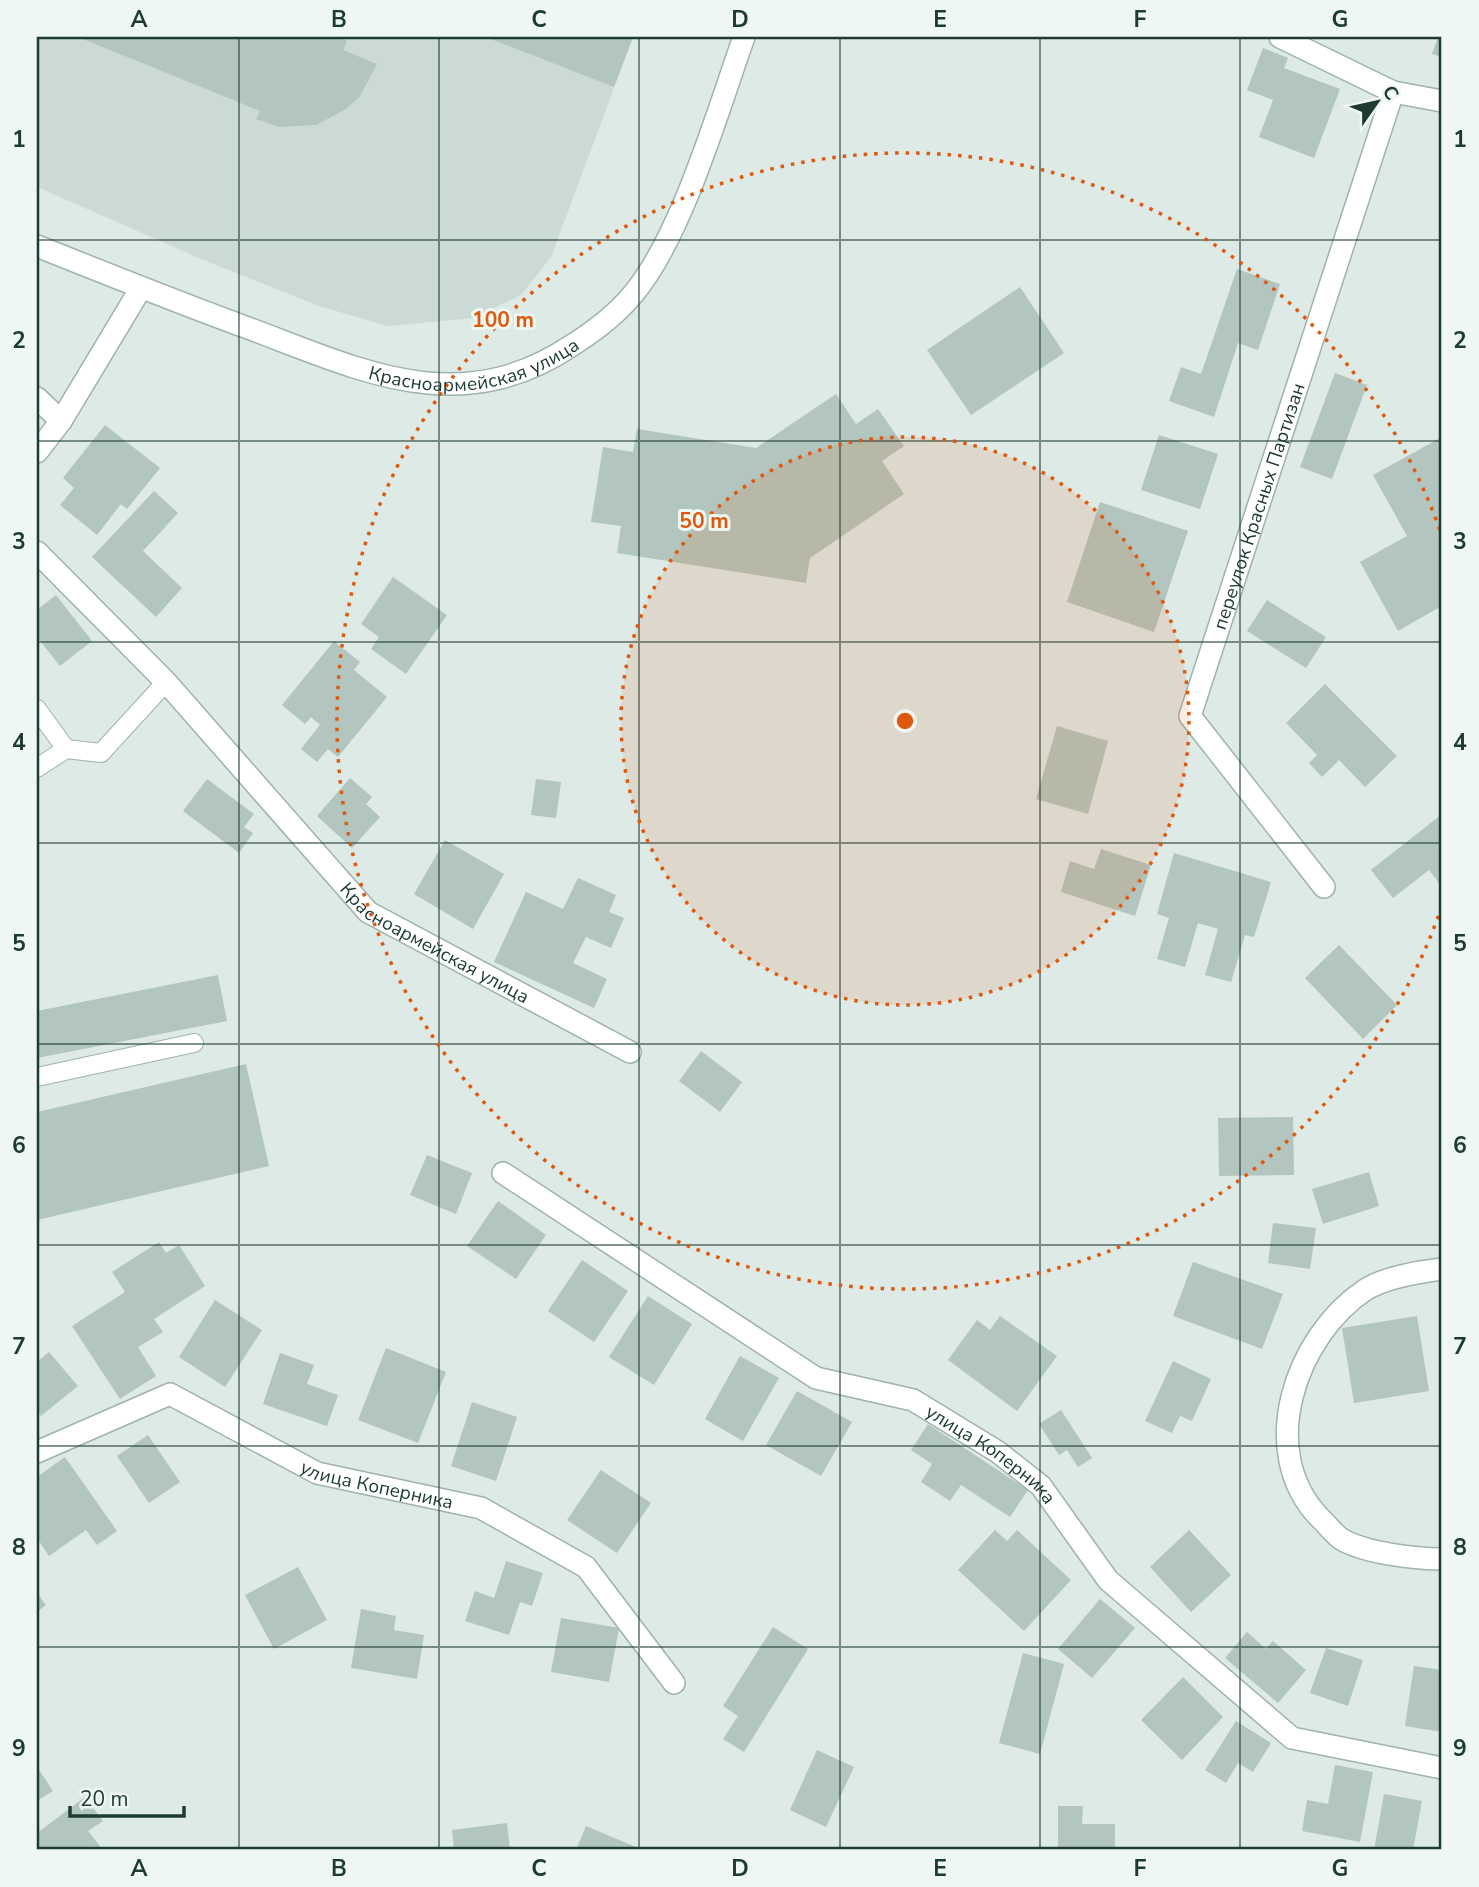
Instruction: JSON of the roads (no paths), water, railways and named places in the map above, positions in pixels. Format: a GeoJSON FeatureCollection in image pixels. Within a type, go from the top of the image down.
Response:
{"type":"FeatureCollection","features":[{"type":"Feature","properties":{"kind":"street","name":"Красноармейская улица"},"geometry":{"type":"LineString","coordinates":[[37,246],[141,288],[357,368],[407,381],[452,386],[489,383],[528,371],[563,351],[613,316],[635,292],[654,263],[679,211],[744,37]]}},
{"type":"Feature","properties":{"kind":"street"},"geometry":{"type":"LineString","coordinates":[[1280,37],[1393,92],[1442,101]]}},
{"type":"Feature","properties":{"kind":"street","name":"переулок Красных Партизан"},"geometry":{"type":"LineString","coordinates":[[1324,887],[1190,716],[1393,92]]}},
{"type":"Feature","properties":{"kind":"street"},"geometry":{"type":"LineString","coordinates":[[37,452],[61,421],[141,288]]}},
{"type":"Feature","properties":{"kind":"street"},"geometry":{"type":"LineString","coordinates":[[37,398],[61,421]]}},
{"type":"Feature","properties":{"kind":"street","name":"Красноармейская улица"},"geometry":{"type":"LineString","coordinates":[[37,552],[166,682],[368,912],[630,1052]]}},
{"type":"Feature","properties":{"kind":"street","name":"улица Коперника"},"geometry":{"type":"LineString","coordinates":[[503,1172],[816,1378],[913,1400],[998,1452],[1041,1486],[1108,1580],[1292,1738],[1442,1768]]}},
{"type":"Feature","properties":{"kind":"street"},"geometry":{"type":"LineString","coordinates":[[1442,1269],[1367,1288],[1331,1318],[1303,1362],[1288,1412],[1291,1468],[1311,1508],[1342,1540],[1412,1559],[1442,1559]]}},
{"type":"Feature","properties":{"kind":"street","name":"улица Коперника"},"geometry":{"type":"LineString","coordinates":[[37,1452],[170,1394],[317,1473],[481,1508],[586,1567],[674,1684]]}},
{"type":"Feature","properties":{"kind":"lane"},"geometry":{"type":"LineString","coordinates":[[37,768],[66,749],[101,753],[166,682]]}},
{"type":"Feature","properties":{"kind":"lane"},"geometry":{"type":"LineString","coordinates":[[37,709],[66,749]]}},
{"type":"Feature","properties":{"kind":"lane"},"geometry":{"type":"LineString","coordinates":[[37,1077],[194,1043]]}}]}
